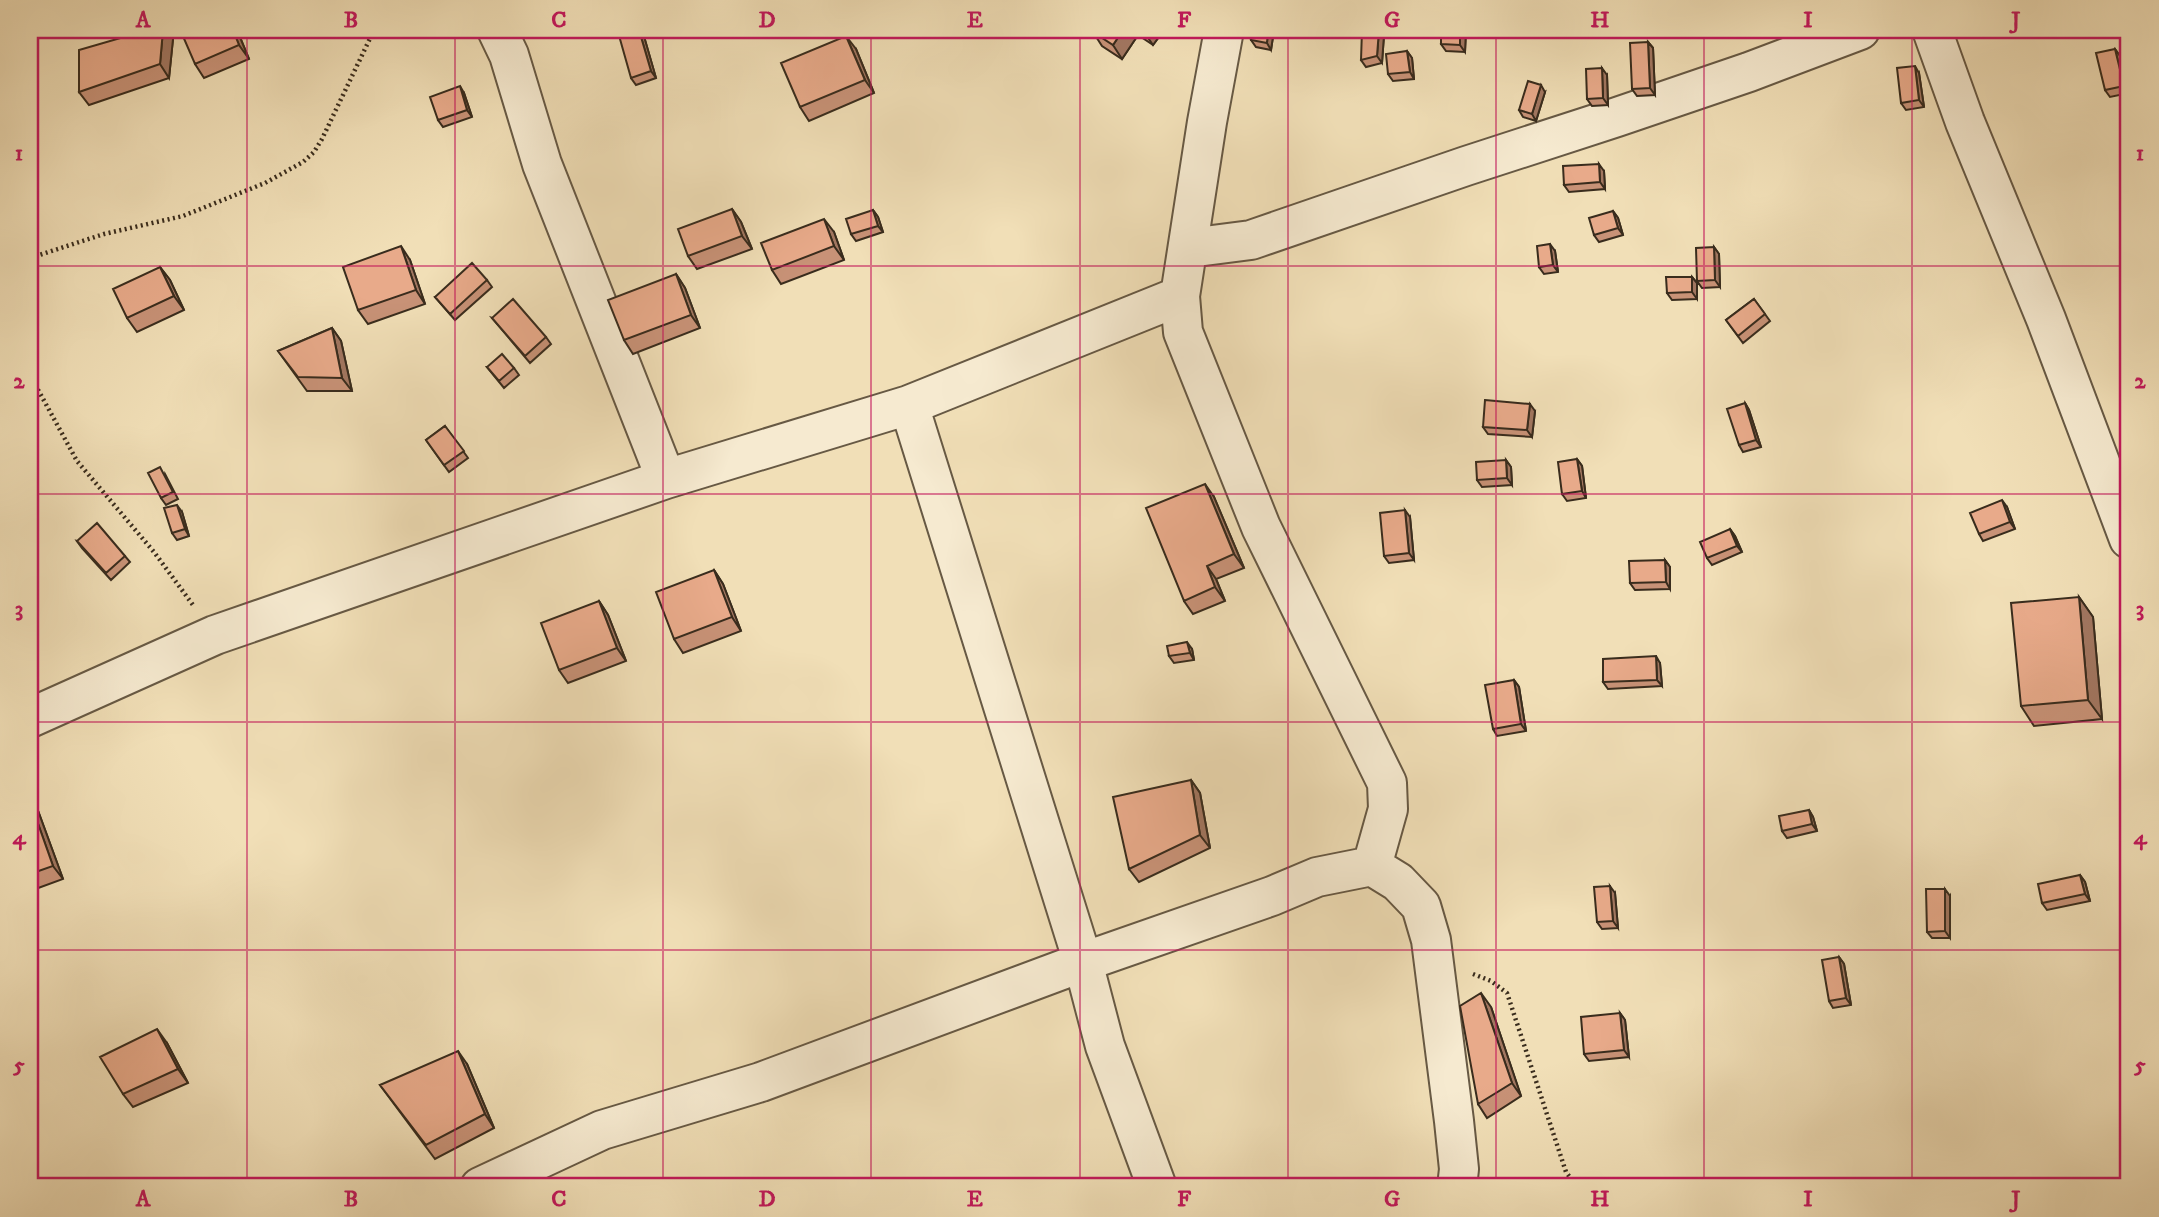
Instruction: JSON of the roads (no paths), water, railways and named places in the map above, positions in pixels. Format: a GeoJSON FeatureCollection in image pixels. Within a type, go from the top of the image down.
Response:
{"type":"FeatureCollection","features":[{"type":"Feature","properties":{"kind":"street"},"geometry":{"type":"LineString","coordinates":[[497,30],[509,55],[542,164],[666,479]]}},
{"type":"Feature","properties":{"kind":"street"},"geometry":{"type":"LineString","coordinates":[[1224,30],[1180,296],[1183,332],[1261,527],[1387,783],[1388,809],[1372,866]]}},
{"type":"Feature","properties":{"kind":"street"},"geometry":{"type":"LineString","coordinates":[[1189,248],[1251,240],[1696,90],[1860,30]]}},
{"type":"Feature","properties":{"kind":"street"},"geometry":{"type":"LineString","coordinates":[[1932,30],[1965,122],[2046,319],[2129,539]]}},
{"type":"Feature","properties":{"kind":"street"},"geometry":{"type":"LineString","coordinates":[[30,718],[215,635],[666,479],[909,405],[1180,296]]}},
{"type":"Feature","properties":{"kind":"street"},"geometry":{"type":"LineString","coordinates":[[909,405],[1083,962],[1105,1046],[1157,1187]]}},
{"type":"Feature","properties":{"kind":"street"},"geometry":{"type":"LineString","coordinates":[[480,1187],[602,1130],[761,1082],[1083,962],[1272,896],[1317,877],[1372,866],[1398,882],[1421,906],[1432,940],[1459,1169],[1457,1187]]}}]}
